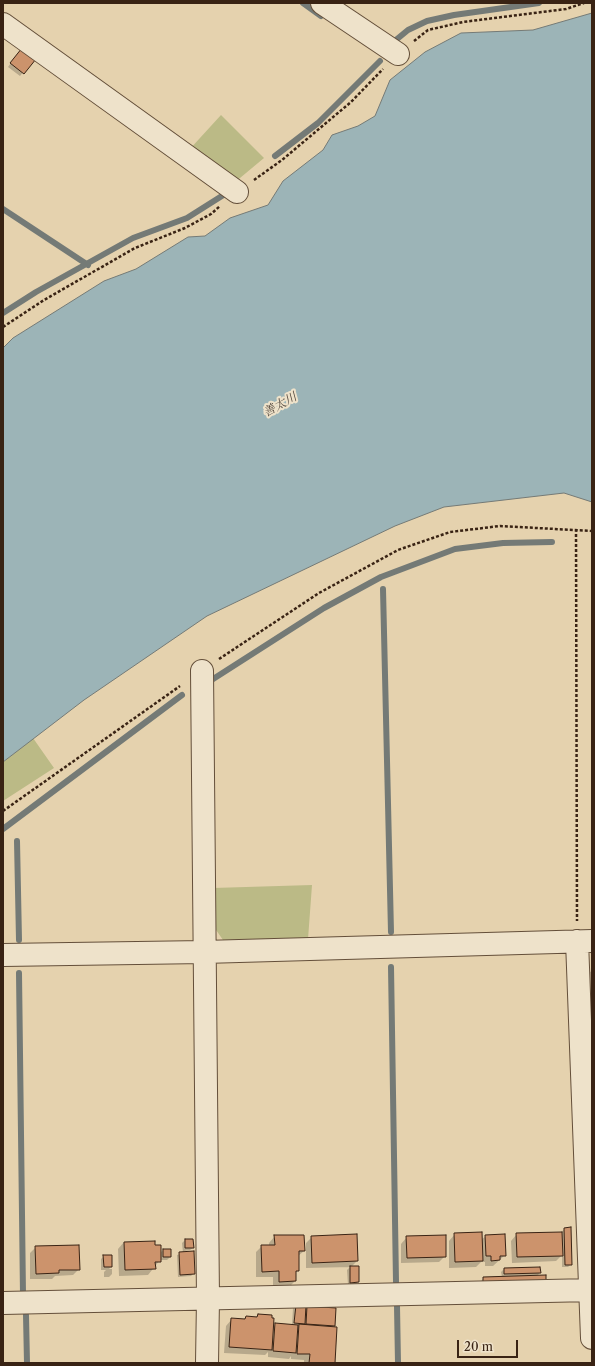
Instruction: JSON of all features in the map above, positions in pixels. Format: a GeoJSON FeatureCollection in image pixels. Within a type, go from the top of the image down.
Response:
{"type":"FeatureCollection","features":[{"type":"Feature","properties":{"kind":"street"},"geometry":{"type":"LineString","coordinates":[[322,3],[398,54]]}},
{"type":"Feature","properties":{"kind":"street"},"geometry":{"type":"LineString","coordinates":[[3,24],[237,192]]}},
{"type":"Feature","properties":{"kind":"street"},"geometry":{"type":"LineString","coordinates":[[202,671],[208,1298],[207,1363]]}},
{"type":"Feature","properties":{"kind":"street"},"geometry":{"type":"LineString","coordinates":[[3,955],[204,952],[585,941],[592,1338]]}},
{"type":"Feature","properties":{"kind":"street"},"geometry":{"type":"LineString","coordinates":[[3,1303],[592,1290]]}},
{"type":"Feature","properties":{"kind":"path"},"geometry":{"type":"LineString","coordinates":[[3,327],[44,300],[134,248],[185,228],[211,214],[237,192],[282,160],[351,102],[398,54],[428,30],[463,22],[566,8],[584,3]]}},
{"type":"Feature","properties":{"kind":"path"},"geometry":{"type":"LineString","coordinates":[[3,811],[202,671],[319,593],[398,550],[450,532],[493,526],[592,531]]}},
{"type":"Feature","properties":{"kind":"path"},"geometry":{"type":"LineString","coordinates":[[576,529],[585,941]]}},
{"type":"Feature","properties":{"kind":"shaded area"},"geometry":{"type":"Polygon","coordinates":[[[221,115],[264,158],[234,183],[189,150],[221,115]]]}},
{"type":"Feature","properties":{"kind":"shaded area"},"geometry":{"type":"Polygon","coordinates":[[[33,738],[54,768],[3,801],[3,762],[33,738]]]}},
{"type":"Feature","properties":{"kind":"shaded area"},"geometry":{"type":"Polygon","coordinates":[[[312,885],[308,939],[223,940],[214,927],[213,888],[312,885]]]}},
{"type":"Feature","properties":{"kind":"water","name":"善太川"},"geometry":{"type":"Polygon","coordinates":[[[592,13],[592,502],[564,493],[444,507],[395,526],[207,616],[84,700],[3,762],[3,348],[13,338],[104,281],[136,269],[188,237],[205,236],[230,218],[268,205],[283,181],[323,150],[332,135],[358,126],[375,116],[390,80],[425,52],[461,33],[533,30],[592,13]]]}},
{"type":"Feature","properties":{"kind":"building"},"geometry":{"type":"Polygon","coordinates":[[[22,48],[36,59],[24,74],[10,63],[22,48]]]}},
{"type":"Feature","properties":{"kind":"building"},"geometry":{"type":"Polygon","coordinates":[[[571,1227],[572,1265],[565,1265],[564,1228],[571,1227]]]}},
{"type":"Feature","properties":{"kind":"building"},"geometry":{"type":"Polygon","coordinates":[[[482,1232],[483,1261],[455,1262],[454,1233],[482,1232]]]}},
{"type":"Feature","properties":{"kind":"building"},"geometry":{"type":"Polygon","coordinates":[[[562,1232],[563,1256],[517,1257],[516,1233],[562,1232]]]}},
{"type":"Feature","properties":{"kind":"building"},"geometry":{"type":"Polygon","coordinates":[[[357,1234],[358,1261],[312,1263],[311,1236],[357,1234]]]}},
{"type":"Feature","properties":{"kind":"building"},"geometry":{"type":"Polygon","coordinates":[[[505,1234],[506,1256],[500,1256],[500,1260],[491,1261],[491,1256],[486,1256],[485,1235],[505,1234]]]}},
{"type":"Feature","properties":{"kind":"building"},"geometry":{"type":"Polygon","coordinates":[[[274,1235],[304,1235],[305,1251],[299,1251],[299,1271],[296,1271],[296,1281],[279,1282],[279,1271],[262,1272],[261,1245],[275,1245],[274,1235]]]}},
{"type":"Feature","properties":{"kind":"building"},"geometry":{"type":"Polygon","coordinates":[[[446,1235],[446,1257],[407,1258],[406,1236],[446,1235]]]}},
{"type":"Feature","properties":{"kind":"building"},"geometry":{"type":"Polygon","coordinates":[[[185,1239],[193,1239],[194,1248],[185,1248],[185,1239]]]}},
{"type":"Feature","properties":{"kind":"building"},"geometry":{"type":"Polygon","coordinates":[[[155,1241],[155,1245],[161,1245],[161,1262],[155,1262],[156,1269],[125,1270],[124,1242],[155,1241]]]}},
{"type":"Feature","properties":{"kind":"building"},"geometry":{"type":"Polygon","coordinates":[[[79,1245],[80,1270],[59,1270],[59,1273],[36,1274],[35,1246],[79,1245]]]}},
{"type":"Feature","properties":{"kind":"building"},"geometry":{"type":"Polygon","coordinates":[[[163,1249],[171,1249],[171,1257],[163,1257],[163,1249]]]}},
{"type":"Feature","properties":{"kind":"building"},"geometry":{"type":"Polygon","coordinates":[[[194,1251],[195,1274],[180,1275],[179,1252],[194,1251]]]}},
{"type":"Feature","properties":{"kind":"building"},"geometry":{"type":"Polygon","coordinates":[[[103,1255],[112,1255],[112,1267],[104,1267],[103,1255]]]}},
{"type":"Feature","properties":{"kind":"building"},"geometry":{"type":"Polygon","coordinates":[[[350,1266],[359,1266],[359,1282],[350,1283],[350,1266]]]}},
{"type":"Feature","properties":{"kind":"building"},"geometry":{"type":"Polygon","coordinates":[[[540,1267],[541,1273],[504,1274],[504,1268],[540,1267]]]}},
{"type":"Feature","properties":{"kind":"building"},"geometry":{"type":"Polygon","coordinates":[[[546,1275],[546,1282],[483,1284],[483,1277],[546,1275]]]}},
{"type":"Feature","properties":{"kind":"building"},"geometry":{"type":"Polygon","coordinates":[[[296,1305],[306,1305],[305,1324],[294,1323],[296,1305]]]}},
{"type":"Feature","properties":{"kind":"building"},"geometry":{"type":"Polygon","coordinates":[[[307,1306],[336,1308],[335,1326],[306,1324],[307,1306]]]}},
{"type":"Feature","properties":{"kind":"building"},"geometry":{"type":"Polygon","coordinates":[[[258,1314],[272,1315],[272,1318],[274,1318],[272,1350],[229,1347],[231,1318],[245,1319],[246,1316],[257,1317],[258,1314]]]}},
{"type":"Feature","properties":{"kind":"building"},"geometry":{"type":"Polygon","coordinates":[[[275,1323],[298,1325],[296,1353],[273,1351],[275,1323]]]}},
{"type":"Feature","properties":{"kind":"building"},"geometry":{"type":"Polygon","coordinates":[[[299,1324],[337,1327],[335,1363],[309,1363],[310,1354],[297,1354],[299,1324]]]}},
{"type":"Feature","properties":{"kind":"waterway"},"geometry":{"type":"LineString","coordinates":[[303,3],[321,16]]}},
{"type":"Feature","properties":{"kind":"waterway"},"geometry":{"type":"LineString","coordinates":[[391,44],[408,30],[427,21],[454,15],[539,3]]}},
{"type":"Feature","properties":{"kind":"waterway"},"geometry":{"type":"LineString","coordinates":[[275,156],[318,123],[380,61]]}},
{"type":"Feature","properties":{"kind":"waterway"},"geometry":{"type":"LineString","coordinates":[[3,313],[36,292],[133,238],[187,218],[225,194]]}},
{"type":"Feature","properties":{"kind":"waterway"},"geometry":{"type":"LineString","coordinates":[[3,209],[88,265]]}},
{"type":"Feature","properties":{"kind":"waterway"},"geometry":{"type":"LineString","coordinates":[[210,681],[324,608],[381,577],[455,549],[503,543],[552,542]]}},
{"type":"Feature","properties":{"kind":"waterway"},"geometry":{"type":"LineString","coordinates":[[383,589],[391,932]]}},
{"type":"Feature","properties":{"kind":"waterway"},"geometry":{"type":"LineString","coordinates":[[3,829],[182,695]]}},
{"type":"Feature","properties":{"kind":"waterway"},"geometry":{"type":"LineString","coordinates":[[17,841],[19,940]]}},
{"type":"Feature","properties":{"kind":"waterway"},"geometry":{"type":"LineString","coordinates":[[391,967],[396,1282]]}},
{"type":"Feature","properties":{"kind":"waterway"},"geometry":{"type":"LineString","coordinates":[[19,973],[23,1295]]}},
{"type":"Feature","properties":{"kind":"waterway"},"geometry":{"type":"LineString","coordinates":[[397,1306],[398,1363]]}},
{"type":"Feature","properties":{"kind":"waterway"},"geometry":{"type":"LineString","coordinates":[[26,1315],[27,1363]]}}]}
